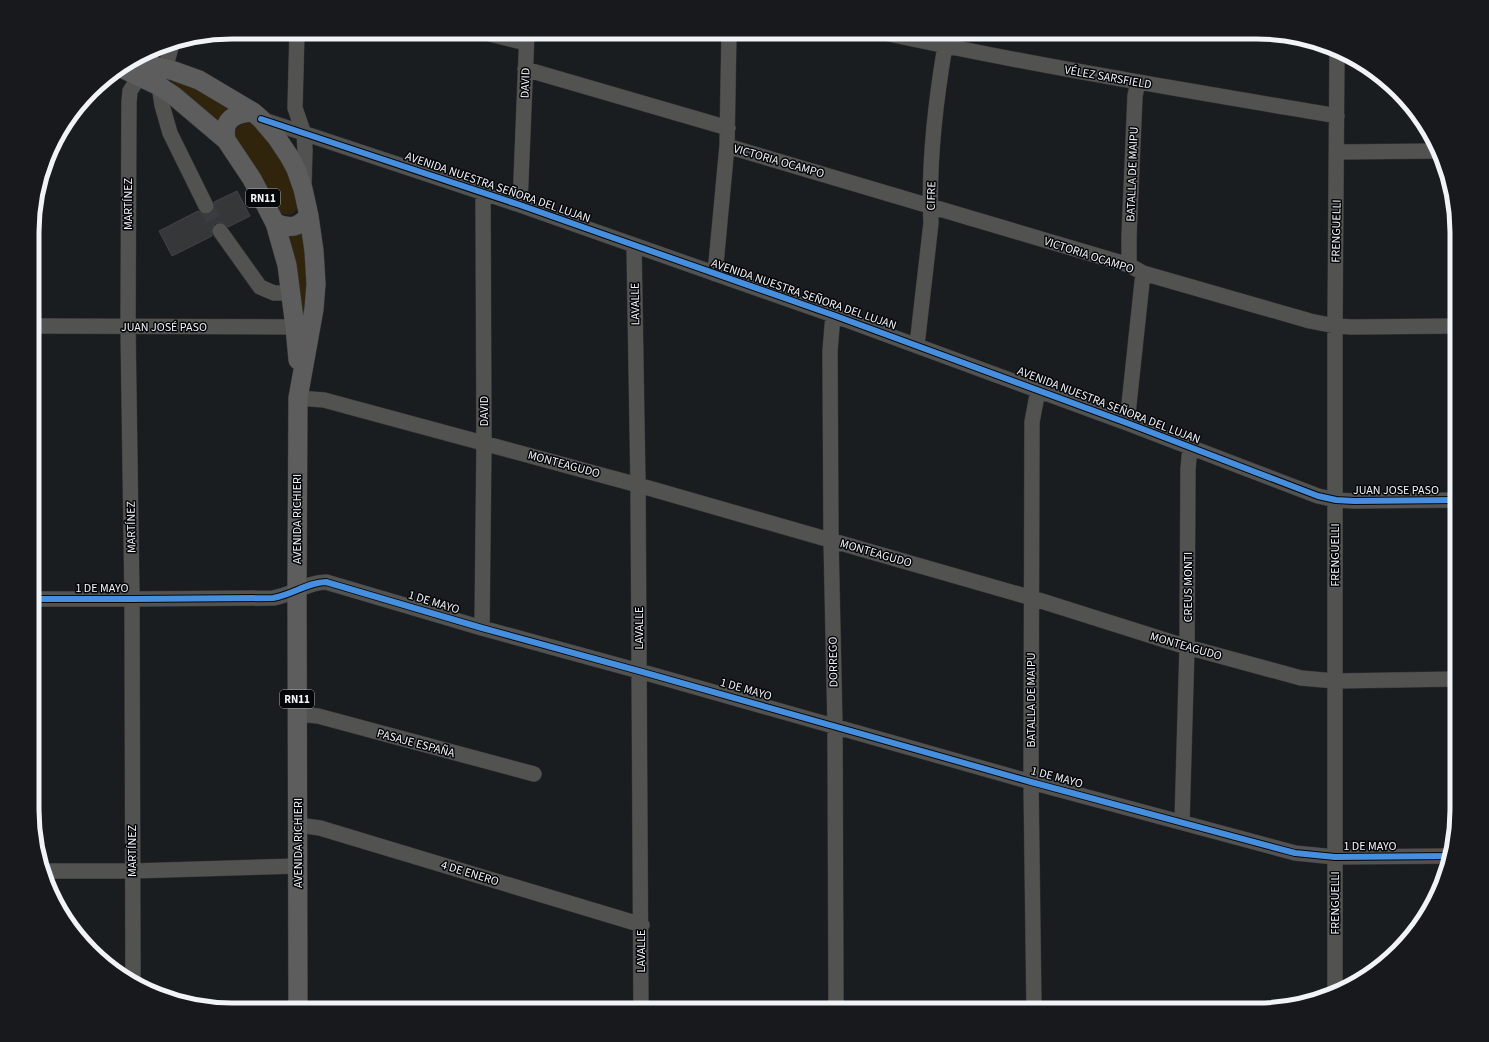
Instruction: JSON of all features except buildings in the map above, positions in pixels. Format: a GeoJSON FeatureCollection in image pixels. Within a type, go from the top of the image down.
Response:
{"type":"FeatureCollection","features":[{"type":"Feature","properties":{"kind":"main road","name":"RN11"},"geometry":{"type":"LineString","coordinates":[[136,69],[165,69],[199,80],[257,116],[277,138],[289,156],[304,189]]}},
{"type":"Feature","properties":{"kind":"main road","name":"RN11"},"geometry":{"type":"LineString","coordinates":[[136,69],[174,96],[226,140],[252,179],[275,223],[287,265],[291,293],[295,327],[299,394]]}},
{"type":"Feature","properties":{"kind":"main road"},"geometry":{"type":"LineString","coordinates":[[226,140],[226,126],[231,119],[242,113],[257,116]]}},
{"type":"Feature","properties":{"kind":"main road","name":"AVENIDA RICHIERI"},"geometry":{"type":"LineString","coordinates":[[298,1003],[297,590],[299,394],[314,309],[316,284],[314,251],[304,189]]}},
{"type":"Feature","properties":{"kind":"main road","name":"RN11"},"geometry":{"type":"LineString","coordinates":[[275,223],[289,227],[295,226],[302,224],[309,216]]}},
{"type":"Feature","properties":{"kind":"street","name":"AVENIDA RICHIERI"},"geometry":{"type":"LineString","coordinates":[[296,39],[295,108],[304,134],[304,189]]}},
{"type":"Feature","properties":{"kind":"street","name":"DAVID"},"geometry":{"type":"LineString","coordinates":[[520,205],[526,39]]}},
{"type":"Feature","properties":{"kind":"street"},"geometry":{"type":"LineString","coordinates":[[715,274],[727,146],[730,39]]}},
{"type":"Feature","properties":{"kind":"street","name":"VÉLEZ SARSFIELD"},"geometry":{"type":"LineString","coordinates":[[912,39],[1138,82],[1337,116]]}},
{"type":"Feature","properties":{"kind":"street","name":"CIFRE"},"geometry":{"type":"LineString","coordinates":[[917,345],[931,223],[930,206],[933,136],[945,46]]}},
{"type":"Feature","properties":{"kind":"street"},"geometry":{"type":"LineString","coordinates":[[165,69],[171,49]]}},
{"type":"Feature","properties":{"kind":"street","name":"FRENGUELLI"},"geometry":{"type":"LineString","coordinates":[[1335,986],[1335,326],[1337,57]]}},
{"type":"Feature","properties":{"kind":"street","name":"MARTÍNEZ"},"geometry":{"type":"LineString","coordinates":[[133,976],[132,599],[128,327],[129,102],[130,91],[136,69]]}},
{"type":"Feature","properties":{"kind":"street","name":"VICTORIA OCAMPO"},"geometry":{"type":"LineString","coordinates":[[525,69],[728,128]]}},
{"type":"Feature","properties":{"kind":"street","name":"BATALLA DE MAIPU"},"geometry":{"type":"LineString","coordinates":[[1129,266],[1134,104],[1138,82]]}},
{"type":"Feature","properties":{"kind":"street"},"geometry":{"type":"LineString","coordinates":[[159,86],[162,105],[170,133],[206,206]]}},
{"type":"Feature","properties":{"kind":"street","name":"AVENIDA NUESTRA SEÑORA DEL LUJAN"},"geometry":{"type":"LineString","coordinates":[[257,116],[304,134],[520,205],[833,315],[1128,423],[1318,496],[1336,500]]}},
{"type":"Feature","properties":{"kind":"street","name":"VICTORIA OCAMPO"},"geometry":{"type":"LineString","coordinates":[[727,146],[1129,266],[1143,273],[1310,321],[1335,326],[1352,327],[1450,326]]}},
{"type":"Feature","properties":{"kind":"street"},"geometry":{"type":"LineString","coordinates":[[1337,152],[1432,151]]}},
{"type":"Feature","properties":{"kind":"street","name":"DAVID"},"geometry":{"type":"LineString","coordinates":[[482,628],[484,442],[483,193]]}},
{"type":"Feature","properties":{"kind":"street"},"geometry":{"type":"LineString","coordinates":[[220,231],[260,288],[274,293],[291,293]]}},
{"type":"Feature","properties":{"kind":"street","name":"LAVALLE"},"geometry":{"type":"LineString","coordinates":[[634,245],[638,485],[642,925],[641,1003]]}},
{"type":"Feature","properties":{"kind":"street"},"geometry":{"type":"LineString","coordinates":[[1128,423],[1143,273]]}},
{"type":"Feature","properties":{"kind":"street","name":"DORREGO"},"geometry":{"type":"LineString","coordinates":[[833,315],[830,351],[831,540],[835,726],[836,1003]]}},
{"type":"Feature","properties":{"kind":"street","name":"JUAN JOSÉ PASO"},"geometry":{"type":"LineString","coordinates":[[39,326],[295,327]]}},
{"type":"Feature","properties":{"kind":"street","name":"BATALLA DE MAIPU"},"geometry":{"type":"LineString","coordinates":[[1034,1003],[1031,782],[1032,422],[1038,390]]}},
{"type":"Feature","properties":{"kind":"street","name":"MONTEAGUDO"},"geometry":{"type":"LineString","coordinates":[[299,394],[484,442],[638,485],[1032,598],[1187,647],[1301,678],[1335,681],[1450,679]]}},
{"type":"Feature","properties":{"kind":"street","name":"CREUS MONTI"},"geometry":{"type":"LineString","coordinates":[[1182,822],[1187,647],[1188,469],[1190,447]]}},
{"type":"Feature","properties":{"kind":"street","name":"JUAN JOSE PASO"},"geometry":{"type":"LineString","coordinates":[[1336,500],[1450,500]]}},
{"type":"Feature","properties":{"kind":"street","name":"1 DE MAYO"},"geometry":{"type":"LineString","coordinates":[[39,599],[273,598],[318,582],[326,582],[482,628],[1031,782],[1295,853],[1335,857],[1444,856]]}},
{"type":"Feature","properties":{"kind":"street","name":"PASAJE ESPAÑA"},"geometry":{"type":"LineString","coordinates":[[298,714],[318,716],[534,774]]}},
{"type":"Feature","properties":{"kind":"street","name":"4 DE ENERO"},"geometry":{"type":"LineString","coordinates":[[298,825],[320,828],[642,925]]}},
{"type":"Feature","properties":{"kind":"street"},"geometry":{"type":"LineString","coordinates":[[49,871],[132,871],[298,866]]}},
{"type":"Feature","properties":{"kind":"shaded area"},"geometry":{"type":"Polygon","coordinates":[[[178,80],[232,107],[222,115],[217,124],[171,84],[173,81],[178,80]]]}},
{"type":"Feature","properties":{"kind":"shaded area"},"geometry":{"type":"Polygon","coordinates":[[[250,122],[259,129],[280,154],[299,201],[297,209],[292,214],[283,214],[275,210],[233,138],[238,127],[250,122]]]}},
{"type":"Feature","properties":{"kind":"shaded area"},"geometry":{"type":"Polygon","coordinates":[[[305,228],[309,258],[305,330],[286,233],[305,228]]]}},
{"type":"Feature","properties":{"kind":"tunnel"},"geometry":{"type":"LineString","coordinates":[[206,206],[220,231]]}},
{"type":"Feature","properties":{"kind":"cycle path"},"geometry":{"type":"LineString","coordinates":[[261,119],[520,205],[833,315],[1127,423],[1318,496],[1336,500],[1354,501],[1450,500]]}},
{"type":"Feature","properties":{"kind":"cycle path"},"geometry":{"type":"LineString","coordinates":[[39,599],[273,598],[306,586],[326,582],[482,628],[1031,782],[1295,853],[1335,857],[1444,856]]}}]}
